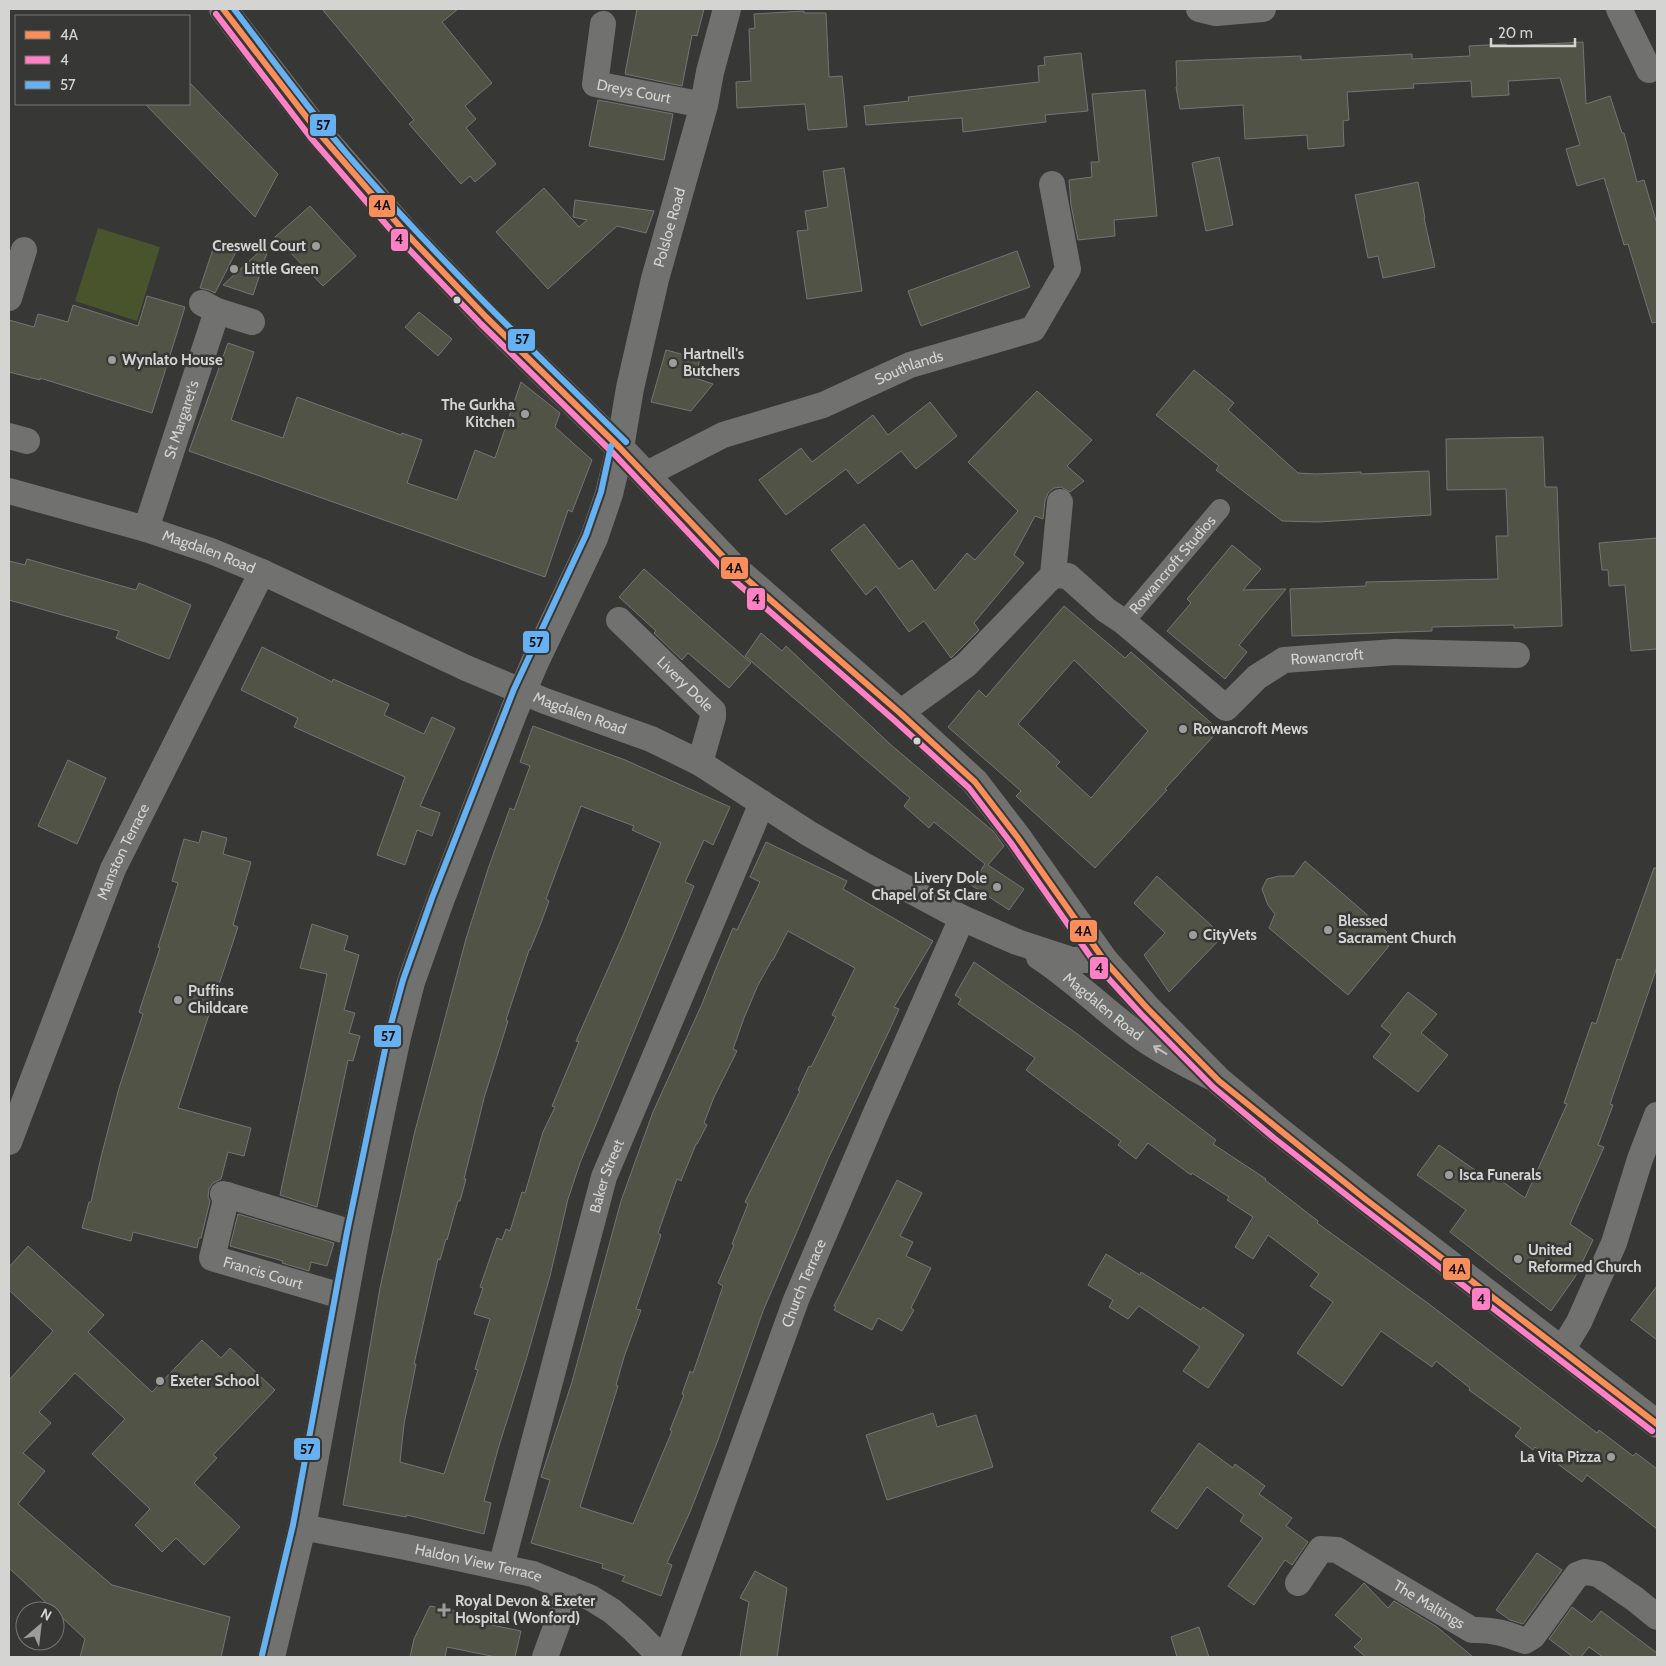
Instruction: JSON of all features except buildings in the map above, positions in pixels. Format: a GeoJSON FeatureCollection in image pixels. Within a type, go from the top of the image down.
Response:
{"type":"FeatureCollection","features":[{"type":"Feature","properties":{"kind":"main road"},"geometry":{"type":"LineString","coordinates":[[223,9],[318,132],[404,231],[487,318],[620,448],[734,568],[900,713],[975,782],[1018,838],[1104,960],[1147,1008],[1219,1081],[1278,1131],[1657,1424]]}},
{"type":"Feature","properties":{"kind":"main road","name":"Polsloe Road"},"geometry":{"type":"LineString","coordinates":[[272,1657],[302,1527],[356,1234],[397,1037],[411,982],[440,901],[522,692],[594,538],[609,494],[620,448],[630,388],[655,279],[704,105],[710,72],[727,9]]}},
{"type":"Feature","properties":{"kind":"street"},"geometry":{"type":"LineString","coordinates":[[1199,9],[1216,13],[1263,9]]}},
{"type":"Feature","properties":{"kind":"street"},"geometry":{"type":"LineString","coordinates":[[1619,9],[1649,70]]}},
{"type":"Feature","properties":{"kind":"street","name":"Dreys Court"},"geometry":{"type":"LineString","coordinates":[[603,24],[595,84],[704,105]]}},
{"type":"Feature","properties":{"kind":"street","name":"Southlands"},"geometry":{"type":"LineString","coordinates":[[645,475],[723,435],[823,405],[910,364],[1033,329],[1068,269],[1052,184]]}},
{"type":"Feature","properties":{"kind":"street"},"geometry":{"type":"LineString","coordinates":[[9,298],[24,250]]}},
{"type":"Feature","properties":{"kind":"street","name":"St Margaret's"},"geometry":{"type":"LineString","coordinates":[[146,528],[209,307],[252,322]]}},
{"type":"Feature","properties":{"kind":"street","name":"Magdalen Road"},"geometry":{"type":"LineString","coordinates":[[9,491],[146,528],[211,551],[262,572],[466,668],[522,692],[651,739],[700,763],[808,833],[962,918],[1017,942],[1072,960],[1104,960]]}},
{"type":"Feature","properties":{"kind":"street"},"geometry":{"type":"LineString","coordinates":[[900,713],[966,665],[1053,575],[1060,502]]}},
{"type":"Feature","properties":{"kind":"street","name":"Rowancroft Studios"},"geometry":{"type":"LineString","coordinates":[[1124,622],[1220,509]]}},
{"type":"Feature","properties":{"kind":"street","name":"Manston Terrace"},"geometry":{"type":"LineString","coordinates":[[9,1142],[113,869],[262,572]]}},
{"type":"Feature","properties":{"kind":"street","name":"Rowancroft"},"geometry":{"type":"LineString","coordinates":[[1053,575],[1068,576],[1106,610],[1124,622],[1226,708],[1257,677],[1284,660],[1395,652],[1517,655]]}},
{"type":"Feature","properties":{"kind":"street","name":"Livery Dole"},"geometry":{"type":"LineString","coordinates":[[619,620],[713,711],[700,763]]}},
{"type":"Feature","properties":{"kind":"street","name":"Baker Street"},"geometry":{"type":"LineString","coordinates":[[501,1567],[604,1177],[762,803]]}},
{"type":"Feature","properties":{"kind":"street","name":"Church Terrace"},"geometry":{"type":"LineString","coordinates":[[668,1657],[796,1300],[875,1114],[962,918]]}},
{"type":"Feature","properties":{"kind":"street","name":"Magdalen Road"},"geometry":{"type":"LineString","coordinates":[[1017,942],[1060,970],[1144,1040],[1160,1051],[1219,1081]]}},
{"type":"Feature","properties":{"kind":"street"},"geometry":{"type":"LineString","coordinates":[[1562,1350],[1578,1322],[1614,1243],[1640,1159],[1657,1115]]}},
{"type":"Feature","properties":{"kind":"street","name":"Francis Court"},"geometry":{"type":"LineString","coordinates":[[345,1297],[212,1258],[225,1194],[356,1234]]}},
{"type":"Feature","properties":{"kind":"street","name":"Haldon View Terrace"},"geometry":{"type":"LineString","coordinates":[[302,1527],[533,1574],[591,1598],[612,1611],[661,1657]]}},
{"type":"Feature","properties":{"kind":"street","name":"The Maltings"},"geometry":{"type":"LineString","coordinates":[[1298,1583],[1321,1549],[1337,1550],[1472,1630],[1501,1632],[1524,1641],[1533,1636],[1577,1575],[1585,1572],[1598,1574],[1635,1599],[1657,1617]]}},
{"type":"Feature","properties":{"kind":"street"},"geometry":{"type":"LineString","coordinates":[[544,1657],[570,1590]]}},
{"type":"Feature","properties":{"kind":"green space"},"geometry":{"type":"Polygon","coordinates":[[[98,228],[160,247],[137,321],[75,301],[98,228]]]}},
{"type":"Feature","properties":{"kind":"transit line","name":"4A"},"geometry":{"type":"LineString","coordinates":[[223,9],[318,132],[404,231],[487,318],[620,448],[734,568],[900,713],[975,782],[1018,838],[1104,960],[1147,1008],[1219,1081],[1364,1198],[1657,1424]]}},
{"type":"Feature","properties":{"kind":"transit line","name":"57"},"geometry":{"type":"LineString","coordinates":[[234,9],[327,130],[392,205],[490,308],[626,442]]}},
{"type":"Feature","properties":{"kind":"transit line","name":"4"},"geometry":{"type":"LineString","coordinates":[[216,14],[311,138],[397,237],[481,324],[614,454],[728,575],[969,788],[1011,843],[1097,966],[1213,1087],[1359,1205],[1652,1431]]}},
{"type":"Feature","properties":{"kind":"transit line","name":"57"},"geometry":{"type":"LineString","coordinates":[[262,1655],[293,1525],[347,1232],[388,1035],[403,980],[432,898],[514,689],[586,535],[601,492],[611,446]]}},
{"type":"Feature","properties":{"kind":"place","name":"Creswell Court"},"geometry":{"type":"Point","coordinates":[316,246]}},
{"type":"Feature","properties":{"kind":"place","name":"Little Green"},"geometry":{"type":"Point","coordinates":[234,269]}},
{"type":"Feature","properties":{"kind":"place","name":"Wynlato House"},"geometry":{"type":"Point","coordinates":[112,360]}},
{"type":"Feature","properties":{"kind":"place","name":"Hartnell's Butchers"},"geometry":{"type":"Point","coordinates":[673,363]}},
{"type":"Feature","properties":{"kind":"place","name":"The Gurkha Kitchen"},"geometry":{"type":"Point","coordinates":[525,414]}},
{"type":"Feature","properties":{"kind":"place","name":"Rowancroft Mews"},"geometry":{"type":"Point","coordinates":[1183,729]}},
{"type":"Feature","properties":{"kind":"place","name":"Livery Dole Chapel of St Clare"},"geometry":{"type":"Point","coordinates":[997,887]}},
{"type":"Feature","properties":{"kind":"place","name":"Blessed Sacrament Church"},"geometry":{"type":"Point","coordinates":[1328,930]}},
{"type":"Feature","properties":{"kind":"place","name":"CityVets"},"geometry":{"type":"Point","coordinates":[1193,935]}},
{"type":"Feature","properties":{"kind":"place","name":"Puffins Childcare"},"geometry":{"type":"Point","coordinates":[178,1000]}},
{"type":"Feature","properties":{"kind":"place","name":"Isca Funerals"},"geometry":{"type":"Point","coordinates":[1449,1175]}},
{"type":"Feature","properties":{"kind":"place","name":"United Reformed Church"},"geometry":{"type":"Point","coordinates":[1518,1259]}},
{"type":"Feature","properties":{"kind":"place","name":"Exeter School"},"geometry":{"type":"Point","coordinates":[160,1381]}},
{"type":"Feature","properties":{"kind":"place","name":"La Vita Pizza"},"geometry":{"type":"Point","coordinates":[1611,1457]}},
{"type":"Feature","properties":{"kind":"place","name":"Royal Devon & Exeter Hospital (Wonford)"},"geometry":{"type":"Point","coordinates":[444,1610]}}]}
